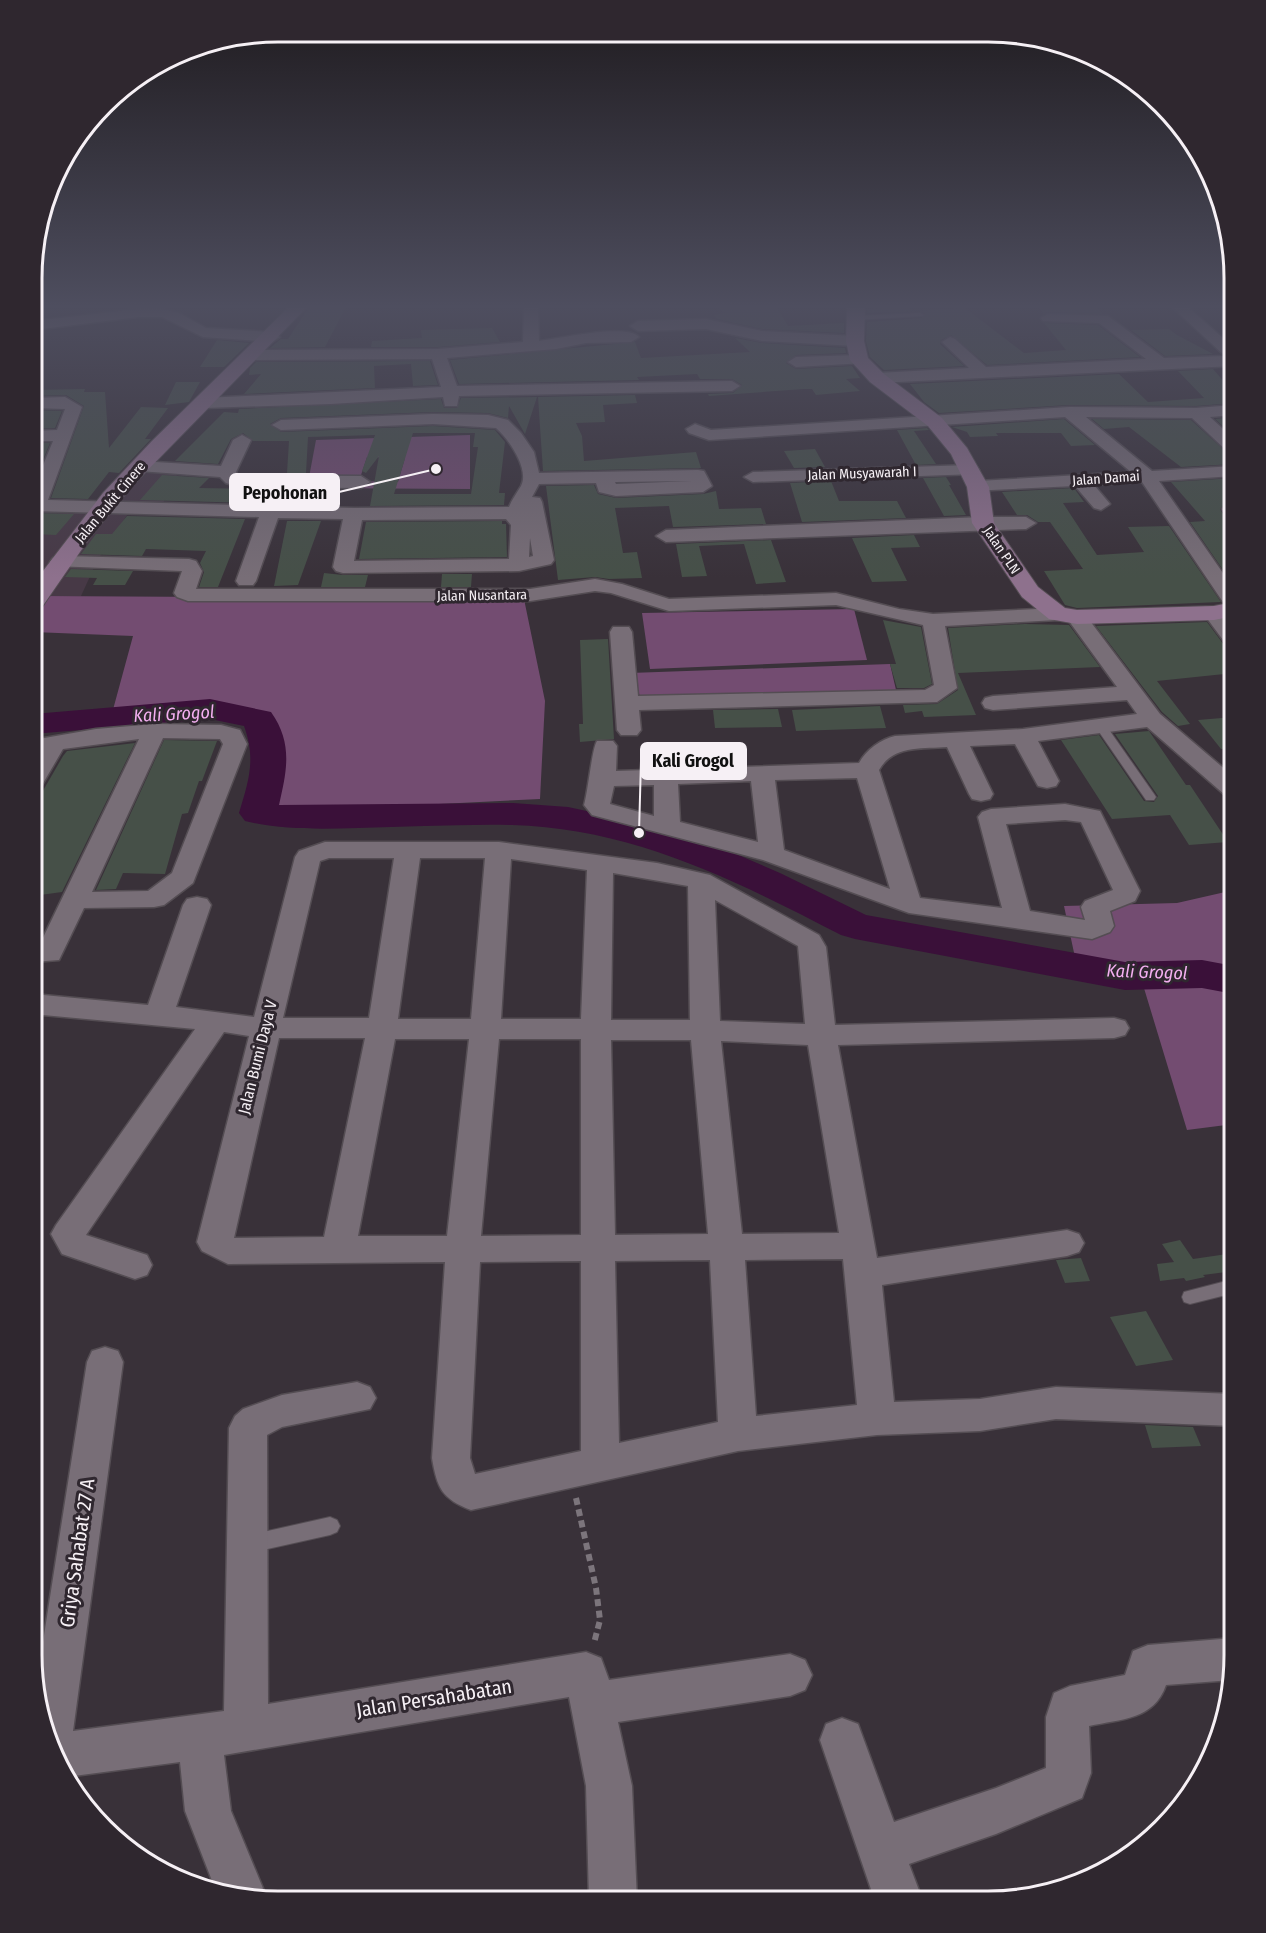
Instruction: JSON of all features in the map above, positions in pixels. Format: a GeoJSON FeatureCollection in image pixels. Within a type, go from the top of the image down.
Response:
{"type":"FeatureCollection","features":[{"type":"Feature","properties":{"kind":"street","name":"Jalan Bukit Cinere"},"geometry":{"type":"LineString","coordinates":[[42,589],[60,562],[139,466],[210,397]]}},
{"type":"Feature","properties":{"kind":"street"},"geometry":{"type":"LineString","coordinates":[[204,403],[403,397]]}},
{"type":"Feature","properties":{"kind":"street","name":"Jalan PLN"},"geometry":{"type":"LineString","coordinates":[[902,397],[935,422],[960,452],[974,478],[983,523],[1030,592],[1068,616]]}},
{"type":"Feature","properties":{"kind":"street"},"geometry":{"type":"LineString","coordinates":[[42,403],[65,402],[74,407],[42,484]]}},
{"type":"Feature","properties":{"kind":"street"},"geometry":{"type":"LineString","coordinates":[[695,429],[709,435],[756,424],[935,422],[1069,412],[1196,413],[1224,411]]}},
{"type":"Feature","properties":{"kind":"street"},"geometry":{"type":"LineString","coordinates":[[1069,412],[1146,475],[1224,604]]}},
{"type":"Feature","properties":{"kind":"street"},"geometry":{"type":"LineString","coordinates":[[1196,413],[1224,439]]}},
{"type":"Feature","properties":{"kind":"street"},"geometry":{"type":"LineString","coordinates":[[281,425],[452,419],[492,420],[501,423],[513,434],[526,454],[531,483],[521,516],[519,565]]}},
{"type":"Feature","properties":{"kind":"street"},"geometry":{"type":"LineString","coordinates":[[42,436],[63,435]]}},
{"type":"Feature","properties":{"kind":"street"},"geometry":{"type":"LineString","coordinates":[[227,472],[242,440]]}},
{"type":"Feature","properties":{"kind":"street"},"geometry":{"type":"LineString","coordinates":[[139,466],[227,472]]}},
{"type":"Feature","properties":{"kind":"street","name":"Jalan Damai"},"geometry":{"type":"LineString","coordinates":[[974,478],[1079,480],[1224,471]]}},
{"type":"Feature","properties":{"kind":"street"},"geometry":{"type":"LineString","coordinates":[[227,472],[232,480],[239,481],[361,482]]}},
{"type":"Feature","properties":{"kind":"street","name":"Jalan Musyawarah I"},"geometry":{"type":"LineString","coordinates":[[753,477],[974,478]]}},
{"type":"Feature","properties":{"kind":"street"},"geometry":{"type":"LineString","coordinates":[[531,483],[605,479]]}},
{"type":"Feature","properties":{"kind":"street"},"geometry":{"type":"LineString","coordinates":[[1079,480],[1101,504]]}},
{"type":"Feature","properties":{"kind":"street"},"geometry":{"type":"LineString","coordinates":[[42,498],[271,511],[521,516]]}},
{"type":"Feature","properties":{"kind":"street"},"geometry":{"type":"LineString","coordinates":[[246,580],[271,511]]}},
{"type":"Feature","properties":{"kind":"street"},"geometry":{"type":"LineString","coordinates":[[354,514],[343,567],[519,565],[543,567],[521,516]]}},
{"type":"Feature","properties":{"kind":"street"},"geometry":{"type":"LineString","coordinates":[[666,536],[1026,523]]}},
{"type":"Feature","properties":{"kind":"street","name":"Jalan Nusantara"},"geometry":{"type":"LineString","coordinates":[[60,562],[189,565],[192,571],[184,593],[188,595],[530,595],[556,588],[613,587],[653,603],[669,605],[836,599],[899,615],[933,620]]}},
{"type":"Feature","properties":{"kind":"street"},"geometry":{"type":"LineString","coordinates":[[627,703],[929,697],[946,688],[933,620],[1224,609]]}},
{"type":"Feature","properties":{"kind":"street"},"geometry":{"type":"LineString","coordinates":[[1068,616],[1152,719],[1224,781]]}},
{"type":"Feature","properties":{"kind":"street"},"geometry":{"type":"LineString","coordinates":[[621,632],[629,730]]}},
{"type":"Feature","properties":{"kind":"street"},"geometry":{"type":"LineString","coordinates":[[993,703],[1131,693]]}},
{"type":"Feature","properties":{"kind":"street"},"geometry":{"type":"LineString","coordinates":[[909,905],[867,771],[873,759],[896,743],[1023,736],[1152,719]]}},
{"type":"Feature","properties":{"kind":"street"},"geometry":{"type":"LineString","coordinates":[[42,954],[49,954],[155,731]]}},
{"type":"Feature","properties":{"kind":"street"},"geometry":{"type":"LineString","coordinates":[[43,746],[96,736],[155,731],[221,732],[232,735],[235,744],[184,877],[154,899],[76,900]]}},
{"type":"Feature","properties":{"kind":"street"},"geometry":{"type":"LineString","coordinates":[[1023,736],[1047,781]]}},
{"type":"Feature","properties":{"kind":"street"},"geometry":{"type":"LineString","coordinates":[[955,739],[981,795]]}},
{"type":"Feature","properties":{"kind":"street"},"geometry":{"type":"LineString","coordinates":[[605,746],[598,808],[771,855],[909,905],[1018,918],[1092,930],[1100,926],[1095,907],[1125,895],[1127,891],[1091,816],[1065,812],[991,816],[1018,918]]}},
{"type":"Feature","properties":{"kind":"street"},"geometry":{"type":"LineString","coordinates":[[603,779],[867,771]]}},
{"type":"Feature","properties":{"kind":"street"},"geometry":{"type":"LineString","coordinates":[[762,774],[771,855]]}},
{"type":"Feature","properties":{"kind":"street"},"geometry":{"type":"LineString","coordinates":[[666,777],[667,827]]}},
{"type":"Feature","properties":{"kind":"street","name":"Jalan Bumi Daya V"},"geometry":{"type":"LineString","coordinates":[[338,1250],[228,1251],[214,1242],[264,1028],[308,857],[325,850],[408,850]]}},
{"type":"Feature","properties":{"kind":"street"},"geometry":{"type":"LineString","coordinates":[[877,1419],[861,1260],[821,1035],[812,947],[809,941],[701,881],[657,871],[499,850],[408,850],[382,1030],[338,1250],[727,1249],[861,1260],[1067,1243]]}},
{"type":"Feature","properties":{"kind":"street"},"geometry":{"type":"LineString","coordinates":[[499,850],[485,1030],[463,1250],[451,1458],[455,1480],[462,1490],[471,1492],[738,1434],[877,1419],[980,1415],[1056,1403],[1224,1410]]}},
{"type":"Feature","properties":{"kind":"street"},"geometry":{"type":"LineString","coordinates":[[585,1467],[598,1248],[596,1031],[600,865]]}},
{"type":"Feature","properties":{"kind":"street"},"geometry":{"type":"LineString","coordinates":[[701,881],[705,1030],[727,1249],[738,1434]]}},
{"type":"Feature","properties":{"kind":"street"},"geometry":{"type":"LineString","coordinates":[[159,1015],[197,905]]}},
{"type":"Feature","properties":{"kind":"street"},"geometry":{"type":"LineString","coordinates":[[42,1005],[159,1015],[264,1028],[705,1030],[821,1035],[1114,1028]]}},
{"type":"Feature","properties":{"kind":"street"},"geometry":{"type":"LineString","coordinates":[[135,1265],[74,1245],[68,1234],[216,1021]]}},
{"type":"Feature","properties":{"kind":"street","name":"Griya Sahabat 27 A"},"geometry":{"type":"LineString","coordinates":[[52,1722],[105,1362]]}},
{"type":"Feature","properties":{"kind":"street"},"geometry":{"type":"LineString","coordinates":[[246,1729],[248,1428],[255,1419],[357,1398]]}},
{"type":"Feature","properties":{"kind":"street"},"geometry":{"type":"LineString","coordinates":[[881,1850],[996,1811],[1066,1782],[1070,1768],[1066,1720],[1070,1707],[1136,1694],[1144,1687],[1148,1666],[1224,1660]]}},
{"type":"Feature","properties":{"kind":"street","name":"Jalan Persahabatan"},"geometry":{"type":"LineString","coordinates":[[64,1755],[246,1729],[589,1689],[790,1675]]}},
{"type":"Feature","properties":{"kind":"street"},"geometry":{"type":"LineString","coordinates":[[589,1689],[609,1786],[613,1891]]}},
{"type":"Feature","properties":{"kind":"street"},"geometry":{"type":"LineString","coordinates":[[200,1737],[208,1811],[217,1836],[234,1869],[240,1887]]}},
{"type":"Feature","properties":{"kind":"street"},"geometry":{"type":"LineString","coordinates":[[842,1740],[895,1891]]}},
{"type":"Feature","properties":{"kind":"lane"},"geometry":{"type":"LineString","coordinates":[[1101,726],[1150,797]]}},
{"type":"Feature","properties":{"kind":"lane"},"geometry":{"type":"LineString","coordinates":[[1190,1297],[1224,1288]]}},
{"type":"Feature","properties":{"kind":"lane"},"geometry":{"type":"LineString","coordinates":[[248,1544],[330,1526]]}},
{"type":"Feature","properties":{"kind":"path"},"geometry":{"type":"LineString","coordinates":[[585,1467],[600,1620],[589,1689]]}},
{"type":"Feature","properties":{"kind":"shaded area"},"geometry":{"type":"Polygon","coordinates":[[[470,435],[470,489],[307,488],[316,440],[470,435]],[[367,457],[359,481],[398,482],[405,458],[367,457]]]}},
{"type":"Feature","properties":{"kind":"shaded area"},"geometry":{"type":"Polygon","coordinates":[[[135,466],[180,469],[160,509],[131,509],[98,559],[81,596],[42,596],[42,509],[98,506],[135,466]]]}},
{"type":"Feature","properties":{"kind":"shaded area"},"geometry":{"type":"Polygon","coordinates":[[[42,596],[524,599],[545,701],[540,799],[258,813],[266,783],[270,748],[259,719],[210,709],[111,717],[133,636],[42,632],[42,596]]]}},
{"type":"Feature","properties":{"kind":"shaded area"},"geometry":{"type":"Polygon","coordinates":[[[854,609],[867,660],[650,669],[642,613],[854,609]]]}},
{"type":"Feature","properties":{"kind":"shaded area"},"geometry":{"type":"Polygon","coordinates":[[[890,664],[896,690],[640,696],[630,673],[890,664]]]}},
{"type":"Feature","properties":{"kind":"shaded area"},"geometry":{"type":"Polygon","coordinates":[[[1224,892],[1224,1125],[1187,1130],[1140,975],[1076,962],[1064,906],[1177,903],[1224,892]]]}},
{"type":"Feature","properties":{"kind":"building"},"geometry":{"type":"Polygon","coordinates":[[[70,397],[105,397],[109,448],[141,407],[168,408],[145,439],[151,439],[119,473],[109,472],[88,499],[51,498],[84,406],[70,397]]]}},
{"type":"Feature","properties":{"kind":"building"},"geometry":{"type":"Polygon","coordinates":[[[169,397],[192,397],[189,402],[165,405],[169,397]]]}},
{"type":"Feature","properties":{"kind":"building"},"geometry":{"type":"Polygon","coordinates":[[[537,397],[525,434],[509,406],[508,418],[488,413],[433,412],[281,418],[270,424],[281,432],[433,426],[495,430],[505,442],[499,493],[505,493],[504,505],[370,506],[379,456],[366,473],[362,471],[375,435],[308,437],[306,473],[287,473],[289,441],[253,441],[243,433],[231,439],[218,464],[175,461],[224,412],[238,413],[239,409],[441,399],[444,408],[457,408],[461,398],[537,397]],[[413,433],[394,494],[471,494],[478,447],[473,447],[475,433],[413,433]]]}},
{"type":"Feature","properties":{"kind":"building"},"geometry":{"type":"Polygon","coordinates":[[[538,397],[636,397],[637,403],[603,405],[605,422],[576,423],[582,436],[584,461],[696,452],[701,468],[543,471],[538,397]]]}},
{"type":"Feature","properties":{"kind":"building"},"geometry":{"type":"Polygon","coordinates":[[[920,397],[1143,397],[1148,402],[1224,397],[1224,404],[1196,406],[1069,405],[939,413],[920,397]]]}},
{"type":"Feature","properties":{"kind":"building"},"geometry":{"type":"Polygon","coordinates":[[[42,410],[62,411],[55,428],[42,429],[42,410]]]}},
{"type":"Feature","properties":{"kind":"building"},"geometry":{"type":"Polygon","coordinates":[[[1224,418],[1224,427],[1215,419],[1224,418]]]}},
{"type":"Feature","properties":{"kind":"building"},"geometry":{"type":"Polygon","coordinates":[[[1064,419],[1095,445],[1071,446],[1061,433],[996,433],[998,436],[970,437],[967,432],[952,427],[1064,419]]]}},
{"type":"Feature","properties":{"kind":"building"},"geometry":{"type":"Polygon","coordinates":[[[1092,419],[1191,420],[1224,450],[1224,465],[1181,467],[1129,427],[1104,429],[1092,419]]]}},
{"type":"Feature","properties":{"kind":"building"},"geometry":{"type":"Polygon","coordinates":[[[927,428],[929,430],[914,431],[936,464],[916,465],[897,430],[927,428]]]}},
{"type":"Feature","properties":{"kind":"building"},"geometry":{"type":"Polygon","coordinates":[[[42,443],[50,443],[42,462],[42,443]]]}},
{"type":"Feature","properties":{"kind":"building"},"geometry":{"type":"Polygon","coordinates":[[[815,449],[825,467],[794,468],[784,451],[815,449]]]}},
{"type":"Feature","properties":{"kind":"building"},"geometry":{"type":"Polygon","coordinates":[[[162,475],[209,478],[199,488],[259,489],[253,503],[140,500],[162,475]]]}},
{"type":"Feature","properties":{"kind":"building"},"geometry":{"type":"Polygon","coordinates":[[[946,477],[966,515],[944,516],[923,478],[946,477]]]}},
{"type":"Feature","properties":{"kind":"building"},"geometry":{"type":"Polygon","coordinates":[[[1224,479],[1224,506],[1220,509],[1224,515],[1224,571],[1190,522],[1205,521],[1171,482],[1224,479]]]}},
{"type":"Feature","properties":{"kind":"building"},"geometry":{"type":"Polygon","coordinates":[[[831,481],[839,501],[897,501],[906,518],[802,522],[790,483],[831,481]]]}},
{"type":"Feature","properties":{"kind":"building"},"geometry":{"type":"Polygon","coordinates":[[[594,485],[598,494],[616,498],[703,494],[716,491],[719,509],[761,508],[766,524],[673,527],[669,506],[615,508],[623,553],[637,552],[642,578],[595,577],[558,580],[546,486],[594,485]]]}},
{"type":"Feature","properties":{"kind":"building"},"geometry":{"type":"Polygon","coordinates":[[[1074,488],[1084,502],[1063,503],[1097,555],[1144,552],[1128,527],[1169,526],[1221,602],[1077,608],[1065,605],[1044,571],[1083,569],[1050,522],[1038,522],[1027,515],[1017,515],[1002,492],[1074,488]]]}},
{"type":"Feature","properties":{"kind":"building"},"geometry":{"type":"Polygon","coordinates":[[[42,513],[74,514],[56,535],[42,534],[42,513]]]}},
{"type":"Feature","properties":{"kind":"building"},"geometry":{"type":"Polygon","coordinates":[[[127,516],[245,519],[218,587],[199,587],[204,572],[200,563],[206,551],[146,549],[142,556],[81,554],[96,534],[112,534],[127,516]]]}},
{"type":"Feature","properties":{"kind":"building"},"geometry":{"type":"Polygon","coordinates":[[[287,521],[321,521],[298,585],[274,586],[287,521]]]}},
{"type":"Feature","properties":{"kind":"building"},"geometry":{"type":"Polygon","coordinates":[[[502,521],[502,524],[506,524],[507,557],[359,559],[366,522],[502,521]]]}},
{"type":"Feature","properties":{"kind":"building"},"geometry":{"type":"Polygon","coordinates":[[[914,535],[920,547],[891,548],[907,581],[872,582],[852,538],[914,535]]]}},
{"type":"Feature","properties":{"kind":"building"},"geometry":{"type":"Polygon","coordinates":[[[771,540],[786,582],[756,584],[744,544],[699,546],[707,576],[682,577],[676,544],[771,540]]]}},
{"type":"Feature","properties":{"kind":"building"},"geometry":{"type":"Polygon","coordinates":[[[71,569],[133,571],[125,585],[93,585],[97,578],[65,577],[71,569]]]}},
{"type":"Feature","properties":{"kind":"building"},"geometry":{"type":"Polygon","coordinates":[[[324,573],[368,575],[365,587],[321,587],[324,573]]]}},
{"type":"Feature","properties":{"kind":"building"},"geometry":{"type":"Polygon","coordinates":[[[442,574],[472,574],[471,587],[441,587],[442,574]]]}},
{"type":"Feature","properties":{"kind":"building"},"geometry":{"type":"Polygon","coordinates":[[[883,620],[921,627],[932,684],[924,688],[897,688],[890,664],[896,664],[883,620]]]}},
{"type":"Feature","properties":{"kind":"building"},"geometry":{"type":"Polygon","coordinates":[[[1207,622],[1224,645],[1224,674],[1157,681],[1190,724],[1178,726],[1162,712],[1096,626],[1207,622]]]}},
{"type":"Feature","properties":{"kind":"building"},"geometry":{"type":"Polygon","coordinates":[[[1025,624],[1069,625],[1100,667],[958,673],[976,715],[924,717],[922,711],[905,713],[903,705],[937,704],[958,690],[948,628],[1025,624]]]}},
{"type":"Feature","properties":{"kind":"building"},"geometry":{"type":"Polygon","coordinates":[[[608,639],[614,739],[580,742],[579,724],[583,724],[580,640],[608,639]]]}},
{"type":"Feature","properties":{"kind":"building"},"geometry":{"type":"Polygon","coordinates":[[[880,706],[886,728],[796,731],[792,710],[880,706]]]}},
{"type":"Feature","properties":{"kind":"building"},"geometry":{"type":"Polygon","coordinates":[[[778,709],[782,727],[715,728],[713,710],[778,709]]]}},
{"type":"Feature","properties":{"kind":"building"},"geometry":{"type":"Polygon","coordinates":[[[1224,718],[1224,749],[1221,749],[1198,720],[1224,718]]]}},
{"type":"Feature","properties":{"kind":"building"},"geometry":{"type":"Polygon","coordinates":[[[1149,731],[1186,785],[1190,785],[1224,836],[1224,842],[1189,845],[1170,815],[1112,819],[1061,740],[1099,735],[1144,801],[1154,802],[1158,796],[1115,734],[1149,731]]]}},
{"type":"Feature","properties":{"kind":"building"},"geometry":{"type":"Polygon","coordinates":[[[164,740],[217,741],[188,813],[182,814],[165,874],[123,873],[116,889],[96,890],[164,740]]]}},
{"type":"Feature","properties":{"kind":"building"},"geometry":{"type":"Polygon","coordinates":[[[135,743],[62,892],[42,895],[42,792],[67,751],[135,743]]]}},
{"type":"Feature","properties":{"kind":"building"},"geometry":{"type":"Polygon","coordinates":[[[1180,1240],[1193,1259],[1224,1254],[1224,1272],[1203,1275],[1205,1277],[1186,1281],[1184,1278],[1160,1281],[1157,1264],[1174,1262],[1162,1244],[1180,1240]]]}},
{"type":"Feature","properties":{"kind":"building"},"geometry":{"type":"Polygon","coordinates":[[[1081,1258],[1090,1281],[1065,1283],[1056,1260],[1081,1258]]]}},
{"type":"Feature","properties":{"kind":"building"},"geometry":{"type":"Polygon","coordinates":[[[1146,1311],[1173,1360],[1136,1366],[1110,1317],[1146,1311]]]}},
{"type":"Feature","properties":{"kind":"building"},"geometry":{"type":"Polygon","coordinates":[[[1145,1425],[1193,1427],[1201,1446],[1152,1448],[1145,1425]]]}},
{"type":"Feature","properties":{"kind":"waterway","name":"Kali Grogol"},"geometry":{"type":"LineString","coordinates":[[42,723],[210,709],[259,719],[270,748],[266,783],[258,813],[286,817],[513,814],[568,818],[639,833],[701,853],[766,881],[855,926],[1125,976],[1202,974],[1224,978]]}},
{"type":"Feature","properties":{"kind":"place","name":"Pepohonan"},"geometry":{"type":"Point","coordinates":[436,469]}},
{"type":"Feature","properties":{"kind":"place","name":"Kali Grogol"},"geometry":{"type":"Point","coordinates":[639,833]}}]}
